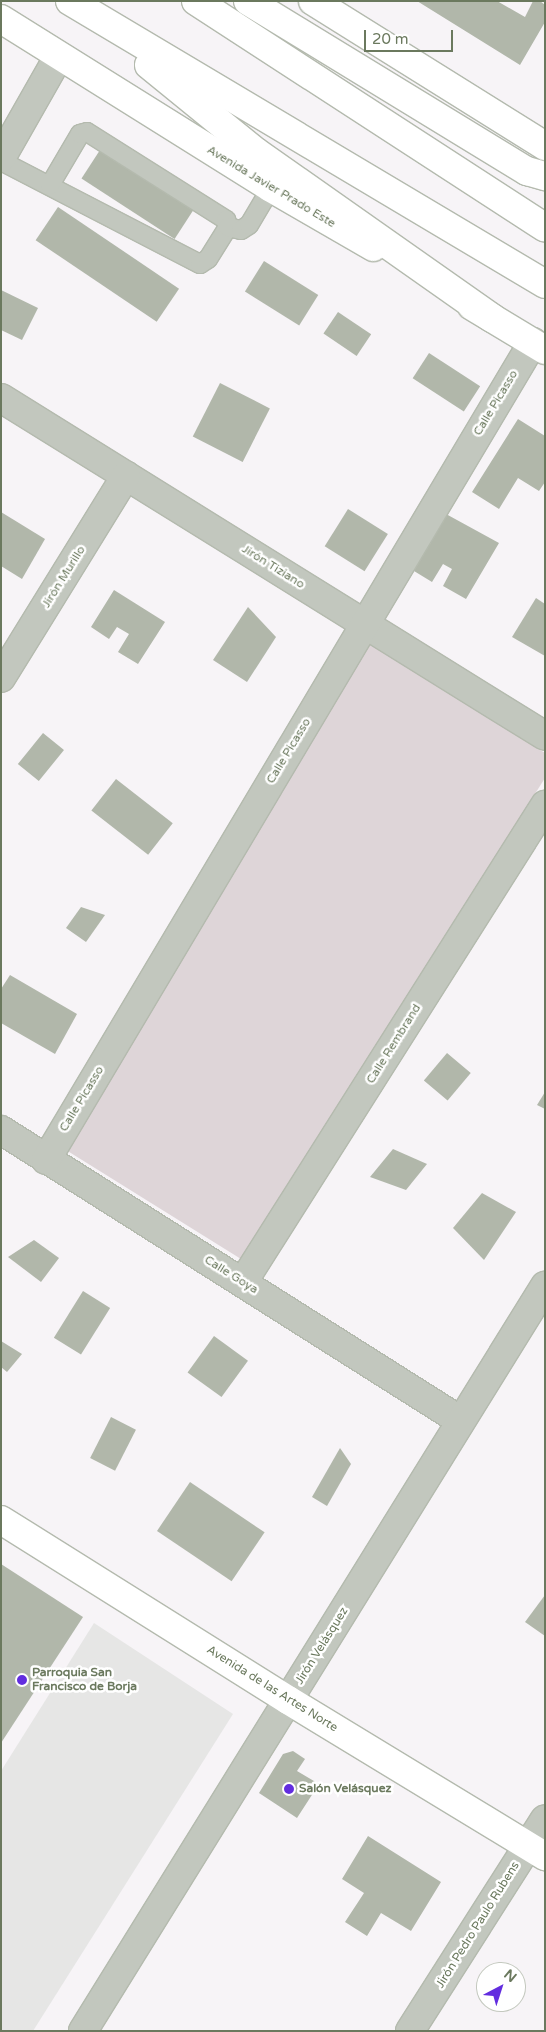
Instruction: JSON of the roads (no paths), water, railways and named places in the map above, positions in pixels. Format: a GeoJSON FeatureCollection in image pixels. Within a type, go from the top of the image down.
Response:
{"type":"FeatureCollection","features":[{"type":"Feature","properties":{"kind":"main road"},"geometry":{"type":"LineString","coordinates":[[196,1],[545,228]]}},
{"type":"Feature","properties":{"kind":"main road"},"geometry":{"type":"LineString","coordinates":[[248,1],[527,170],[545,176]]}},
{"type":"Feature","properties":{"kind":"main road"},"geometry":{"type":"LineString","coordinates":[[313,1],[545,146]]}},
{"type":"Feature","properties":{"kind":"main road"},"geometry":{"type":"LineString","coordinates":[[73,3],[545,284]]}},
{"type":"Feature","properties":{"kind":"main road"},"geometry":{"type":"LineString","coordinates":[[73,3],[256,152],[492,318]]}},
{"type":"Feature","properties":{"kind":"main road","name":"Avenida Javier Prado Este"},"geometry":{"type":"LineString","coordinates":[[1,19],[270,188],[539,346]]}},
{"type":"Feature","properties":{"kind":"main road","name":"Avenida de las Artes Norte"},"geometry":{"type":"LineString","coordinates":[[1,1520],[288,1700],[536,1851]]}},
{"type":"Feature","properties":{"kind":"street"},"geometry":{"type":"LineString","coordinates":[[1,160],[59,56]]}},
{"type":"Feature","properties":{"kind":"street","name":"Calle Picasso"},"geometry":{"type":"LineString","coordinates":[[46,1160],[365,624],[539,346]]}},
{"type":"Feature","properties":{"kind":"street","name":"Jirón Tiziano"},"geometry":{"type":"LineString","coordinates":[[1,398],[545,736]]}},
{"type":"Feature","properties":{"kind":"street","name":"Jirón Murillo"},"geometry":{"type":"LineString","coordinates":[[1,678],[126,476]]}},
{"type":"Feature","properties":{"kind":"street","name":"Calle Rembrand"},"geometry":{"type":"LineString","coordinates":[[242,1282],[545,805]]}},
{"type":"Feature","properties":{"kind":"street","name":"Calle Goya"},"geometry":{"type":"LineString","coordinates":[[1,1130],[461,1421]]}},
{"type":"Feature","properties":{"kind":"street","name":"Jirón Velásquez"},"geometry":{"type":"LineString","coordinates":[[83,2031],[545,1286]]}},
{"type":"Feature","properties":{"kind":"street","name":"Jirón Pedro Paulo Rubens"},"geometry":{"type":"LineString","coordinates":[[410,2031],[536,1851],[545,1819]]}},
{"type":"Feature","properties":{"kind":"lane"},"geometry":{"type":"LineString","coordinates":[[1,160],[200,264],[208,259],[228,227],[226,220],[87,132],[80,134],[50,185]]}},
{"type":"Feature","properties":{"kind":"lane"},"geometry":{"type":"LineString","coordinates":[[228,227],[241,230],[249,225],[270,188]]}},
{"type":"Feature","properties":{"kind":"place","name":"Parroquia San Francisco de Borja"},"geometry":{"type":"Point","coordinates":[22,1680]}},
{"type":"Feature","properties":{"kind":"place","name":"Salón Velásquez"},"geometry":{"type":"Point","coordinates":[289,1789]}}]}
